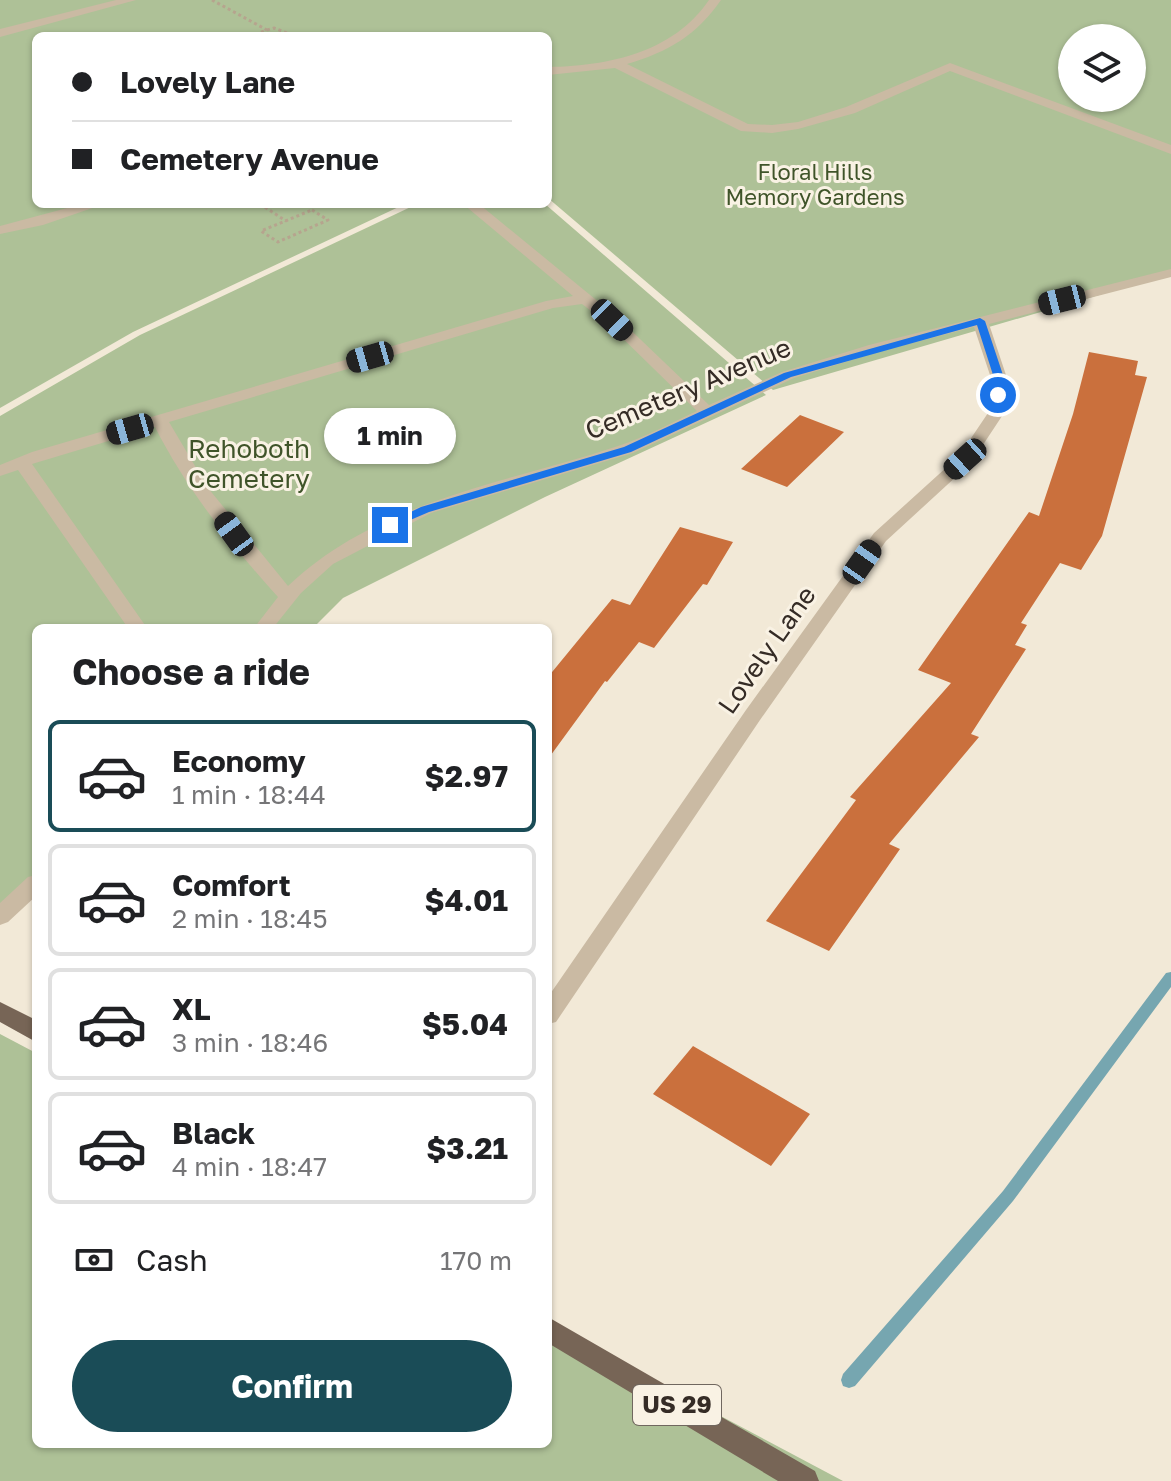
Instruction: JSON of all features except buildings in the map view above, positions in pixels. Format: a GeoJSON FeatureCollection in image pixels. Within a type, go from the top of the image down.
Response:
{"type":"FeatureCollection","features":[{"type":"Feature","properties":{"kind":"main road"},"geometry":{"type":"LineString","coordinates":[[0,1011],[32,1030]]}},
{"type":"Feature","properties":{"kind":"main road","name":"US 29"},"geometry":{"type":"LineString","coordinates":[[552,1331],[805,1481]]}},
{"type":"Feature","properties":{"kind":"street"},"geometry":{"type":"LineString","coordinates":[[0,33],[130,0]]}},
{"type":"Feature","properties":{"kind":"street"},"geometry":{"type":"LineString","coordinates":[[552,71],[619,65],[663,48],[708,14],[715,0]]}},
{"type":"Feature","properties":{"kind":"street"},"geometry":{"type":"LineString","coordinates":[[619,65],[746,128],[768,131],[807,126],[950,67],[1171,150]]}},
{"type":"Feature","properties":{"kind":"street"},"geometry":{"type":"LineString","coordinates":[[0,230],[84,208]]}},
{"type":"Feature","properties":{"kind":"street"},"geometry":{"type":"LineString","coordinates":[[475,208],[582,299],[612,320],[706,411]]}},
{"type":"Feature","properties":{"kind":"street","name":"Cemetery Avenue"},"geometry":{"type":"LineString","coordinates":[[266,624],[288,597],[327,560],[425,509],[627,449],[788,375],[980,321],[1171,273]]}},
{"type":"Feature","properties":{"kind":"street"},"geometry":{"type":"LineString","coordinates":[[0,471],[551,304],[582,299]]}},
{"type":"Feature","properties":{"kind":"street","name":"Lovely Lane"},"geometry":{"type":"LineString","coordinates":[[552,1009],[753,715],[880,537],[965,459],[996,413],[999,378],[980,321]]}},
{"type":"Feature","properties":{"kind":"street"},"geometry":{"type":"LineString","coordinates":[[160,420],[174,449],[249,555],[288,597]]}},
{"type":"Feature","properties":{"kind":"street"},"geometry":{"type":"LineString","coordinates":[[22,463],[135,624]]}},
{"type":"Feature","properties":{"kind":"street"},"geometry":{"type":"LineString","coordinates":[[0,916],[32,887]]}},
{"type":"Feature","properties":{"kind":"path"},"geometry":{"type":"LineString","coordinates":[[212,0],[267,30]]}},
{"type":"Feature","properties":{"kind":"path"},"geometry":{"type":"LineString","coordinates":[[262,32],[282,29],[288,32]]}},
{"type":"Feature","properties":{"kind":"path"},"geometry":{"type":"LineString","coordinates":[[266,208],[286,221]]}},
{"type":"Feature","properties":{"kind":"path"},"geometry":{"type":"LineString","coordinates":[[312,210],[328,220],[278,242],[261,231],[286,221],[312,210]]}},
{"type":"Feature","properties":{"kind":"green space","name":"Floral Hills Memory Gardens"},"geometry":{"type":"Polygon","coordinates":[[[0,0],[1171,0],[1171,274],[773,390],[552,201],[552,32],[32,32],[32,208],[396,208],[133,332],[0,408],[0,0]]]}},
{"type":"Feature","properties":{"kind":"green space","name":"Rehoboth Cemetery"},"geometry":{"type":"Polygon","coordinates":[[[409,208],[550,208],[766,395],[545,497],[343,598],[317,624],[32,624],[32,889],[0,917],[0,416],[140,335],[409,208]]]}},
{"type":"Feature","properties":{"kind":"green space"},"geometry":{"type":"Polygon","coordinates":[[[0,1034],[32,1051],[32,1448],[552,1448],[552,1326],[843,1481],[0,1481],[0,1034]]]}},
{"type":"Feature","properties":{"kind":"waterway"},"geometry":{"type":"LineString","coordinates":[[849,1380],[1008,1196],[1171,977]]}},
{"type":"Feature","properties":{"kind":"route"},"geometry":{"type":"LineString","coordinates":[[390,525],[425,509],[627,449],[788,375],[875,348],[980,321],[999,378],[998,395]]}}]}
